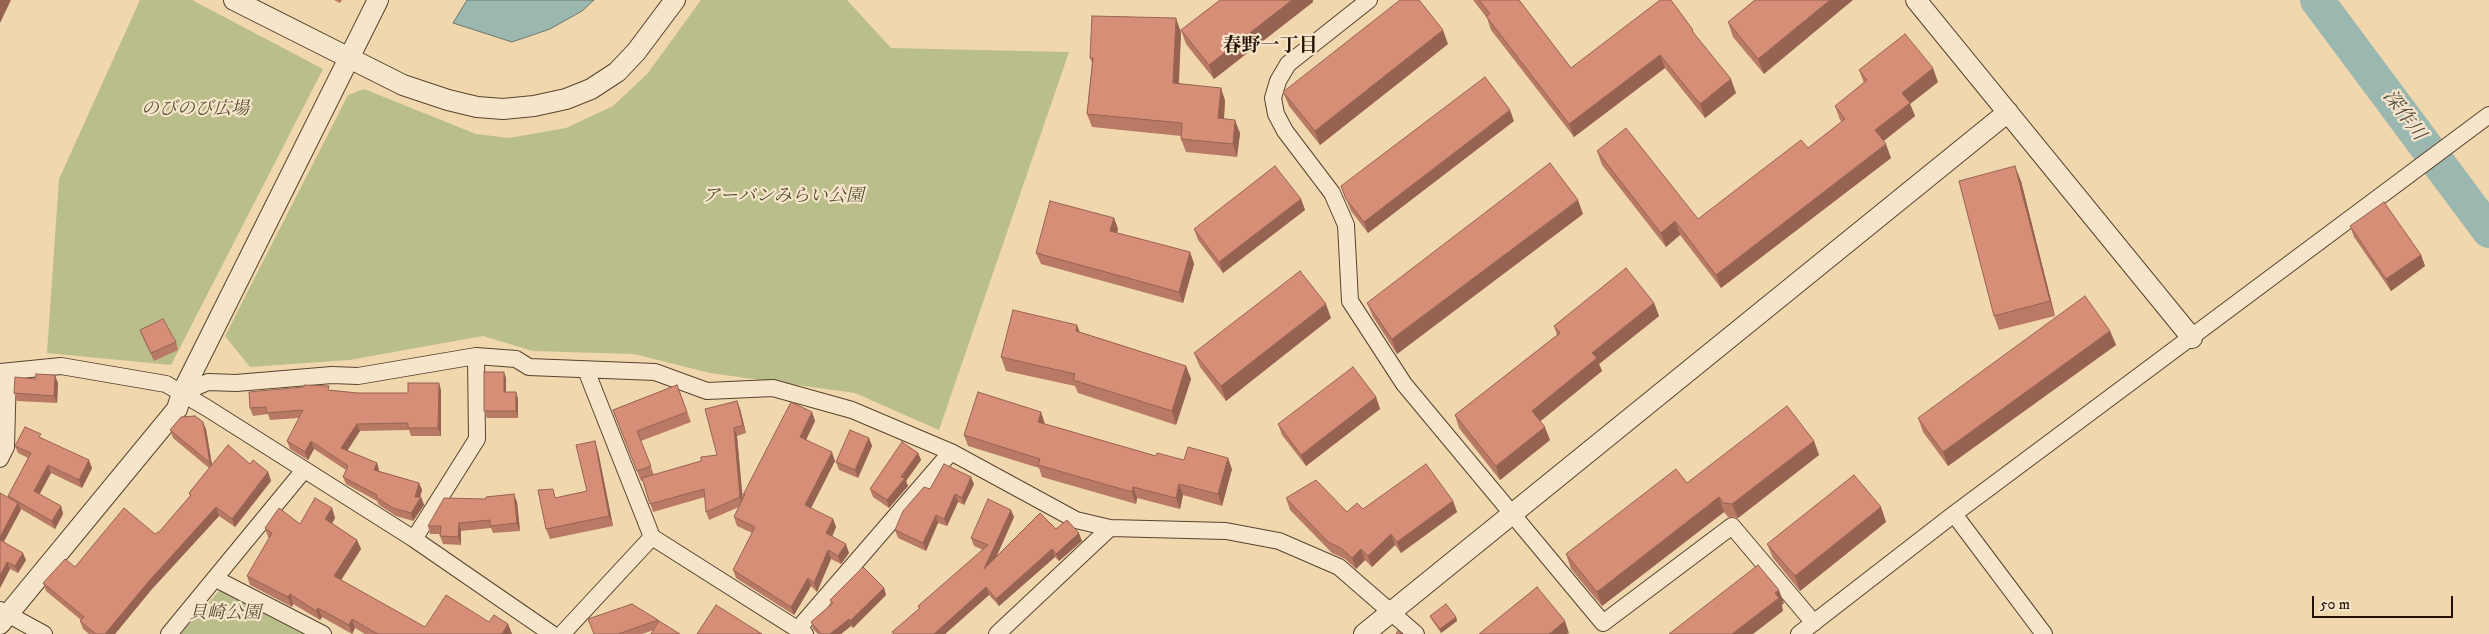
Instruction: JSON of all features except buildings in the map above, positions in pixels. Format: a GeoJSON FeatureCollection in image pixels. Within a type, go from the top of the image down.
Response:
{"type":"FeatureCollection","features":[{"type":"Feature","properties":{"kind":"street"},"geometry":{"type":"LineString","coordinates":[[234,0],[403,85],[448,100],[504,109],[534,106],[566,99],[592,89],[610,77],[636,52],[675,0]]}},
{"type":"Feature","properties":{"kind":"street"},"geometry":{"type":"LineString","coordinates":[[44,634],[3,616],[177,409],[182,393],[378,0]]}},
{"type":"Feature","properties":{"kind":"street"},"geometry":{"type":"LineString","coordinates":[[1369,0],[1288,64],[1278,81],[1273,98],[1276,114],[1284,131],[1332,192],[1346,225],[1350,301],[1404,384],[1603,623],[1732,526],[1814,622]]}},
{"type":"Feature","properties":{"kind":"street"},"geometry":{"type":"LineString","coordinates":[[1916,0],[2192,338]]}},
{"type":"Feature","properties":{"kind":"street"},"geometry":{"type":"LineString","coordinates":[[1364,634],[2008,112]]}},
{"type":"Feature","properties":{"kind":"street"},"geometry":{"type":"LineString","coordinates":[[1799,634],[1954,514],[2484,119]]}},
{"type":"Feature","properties":{"kind":"street"},"geometry":{"type":"LineString","coordinates":[[182,393],[208,382],[236,384],[332,375],[358,376],[476,356],[516,359],[529,367],[655,372],[707,391],[773,388],[852,410],[951,452],[1076,520],[1110,528],[1226,531],[1279,541],[1339,567],[1416,634]]}},
{"type":"Feature","properties":{"kind":"street"},"geometry":{"type":"LineString","coordinates":[[414,539],[477,439],[476,356]]}},
{"type":"Feature","properties":{"kind":"street"},"geometry":{"type":"LineString","coordinates":[[0,459],[6,447],[4,372],[61,366],[166,384],[414,539],[552,634]]}},
{"type":"Feature","properties":{"kind":"street"},"geometry":{"type":"LineString","coordinates":[[586,370],[652,537],[801,632],[951,452]]}},
{"type":"Feature","properties":{"kind":"street"},"geometry":{"type":"LineString","coordinates":[[169,634],[304,470]]}},
{"type":"Feature","properties":{"kind":"street"},"geometry":{"type":"LineString","coordinates":[[1954,514],[2044,634]]}},
{"type":"Feature","properties":{"kind":"street"},"geometry":{"type":"LineString","coordinates":[[997,634],[1110,528]]}},
{"type":"Feature","properties":{"kind":"street"},"geometry":{"type":"LineString","coordinates":[[562,634],[652,537]]}},
{"type":"Feature","properties":{"kind":"street"},"geometry":{"type":"LineString","coordinates":[[216,579],[323,634]]}},
{"type":"Feature","properties":{"kind":"green space","name":"のびのび広場"},"geometry":{"type":"Polygon","coordinates":[[[140,0],[192,0],[323,69],[171,365],[47,353],[59,179],[140,0]]]}},
{"type":"Feature","properties":{"kind":"green space","name":"アーバンみらい公園"},"geometry":{"type":"Polygon","coordinates":[[[701,0],[847,0],[891,48],[1069,52],[939,430],[855,393],[710,373],[634,354],[533,351],[483,336],[349,360],[250,367],[225,336],[348,95],[364,89],[476,134],[509,138],[566,128],[613,106],[648,73],[701,0]]]}},
{"type":"Feature","properties":{"kind":"green space","name":"貝崎公園"},"geometry":{"type":"Polygon","coordinates":[[[220,590],[304,634],[180,634],[220,590]]]}},
{"type":"Feature","properties":{"kind":"water"},"geometry":{"type":"Polygon","coordinates":[[[467,0],[594,0],[582,11],[550,29],[512,42],[453,23],[467,0]]]}},
{"type":"Feature","properties":{"kind":"waterway","name":"深作川"},"geometry":{"type":"LineString","coordinates":[[2317,0],[2489,231]]}},
{"type":"Feature","properties":{"kind":"district","name":"春野一丁目"},"geometry":{"type":"Point","coordinates":[1270,47]}}]}
